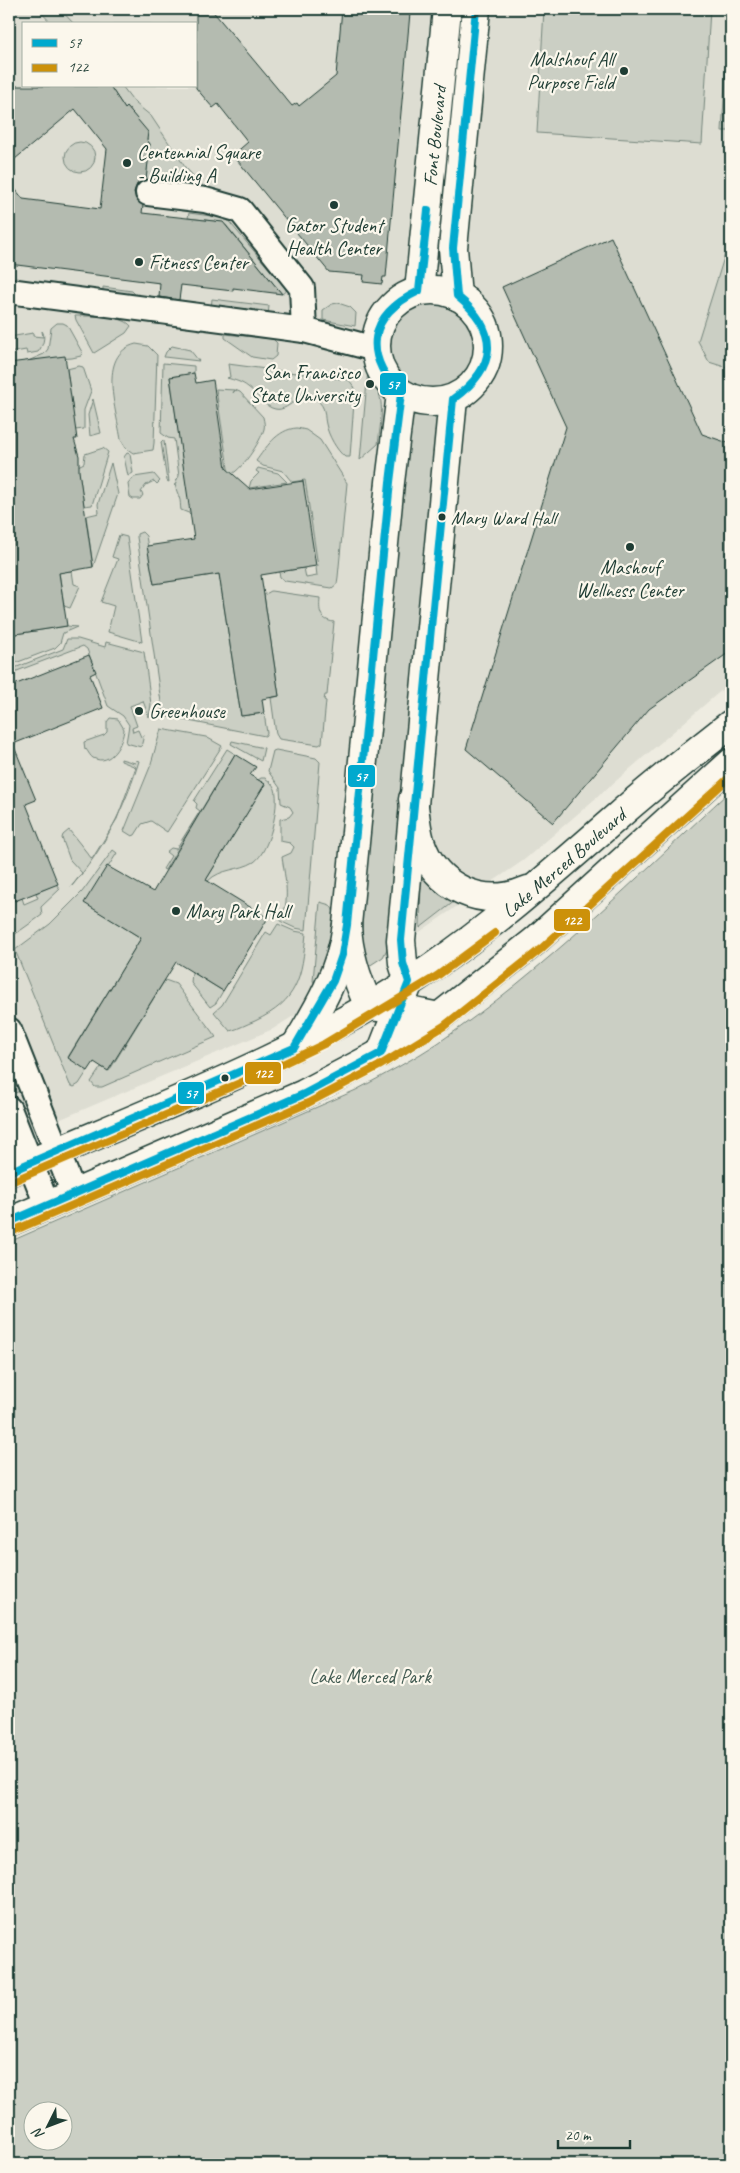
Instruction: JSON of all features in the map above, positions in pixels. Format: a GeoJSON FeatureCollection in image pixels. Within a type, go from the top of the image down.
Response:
{"type":"FeatureCollection","features":[{"type":"Feature","properties":{"kind":"street","name":"Font Boulevard"},"geometry":{"type":"LineString","coordinates":[[419,291],[447,9]]}},
{"type":"Feature","properties":{"kind":"street","name":"Font Boulevard"},"geometry":{"type":"LineString","coordinates":[[457,296],[454,248],[476,9]]}},
{"type":"Feature","properties":{"kind":"street"},"geometry":{"type":"LineString","coordinates":[[148,193],[205,200],[240,210],[302,288],[304,330]]}},
{"type":"Feature","properties":{"kind":"street"},"geometry":{"type":"LineString","coordinates":[[432,290],[457,296],[478,314],[485,327],[488,341],[487,356],[476,382],[466,392],[453,399],[440,402],[426,403],[401,394],[385,379],[380,370],[375,349],[378,330],[386,313],[401,299],[419,291],[432,290]]}},
{"type":"Feature","properties":{"kind":"street"},"geometry":{"type":"LineString","coordinates":[[9,291],[304,330],[375,349]]}},
{"type":"Feature","properties":{"kind":"street"},"geometry":{"type":"LineString","coordinates":[[294,1048],[332,981],[342,956],[347,925],[390,482],[401,394]]}},
{"type":"Feature","properties":{"kind":"street"},"geometry":{"type":"LineString","coordinates":[[380,1053],[409,982],[403,963],[401,940],[413,799],[453,399]]}},
{"type":"Feature","properties":{"kind":"street","name":"Lake Merced Boulevard"},"geometry":{"type":"LineString","coordinates":[[20,1168],[294,1048],[409,982],[475,936],[536,887],[642,795],[731,724]]}},
{"type":"Feature","properties":{"kind":"street","name":"Lake Merced Boulevard"},"geometry":{"type":"LineString","coordinates":[[9,1222],[304,1094],[380,1053],[438,1017],[494,975],[542,934],[731,763]]}},
{"type":"Feature","properties":{"kind":"street"},"geometry":{"type":"LineString","coordinates":[[413,799],[417,827],[425,853],[433,866],[452,884],[463,891],[488,899],[510,896],[536,887]]}},
{"type":"Feature","properties":{"kind":"street"},"geometry":{"type":"LineString","coordinates":[[347,925],[350,952],[369,1006],[399,1008],[438,1017]]}},
{"type":"Feature","properties":{"kind":"street"},"geometry":{"type":"LineString","coordinates":[[9,1030],[74,1194]]}},
{"type":"Feature","properties":{"kind":"street"},"geometry":{"type":"LineString","coordinates":[[9,1109],[20,1168],[47,1205]]}},
{"type":"Feature","properties":{"kind":"shaded area","name":"San Francisco State University"},"geometry":{"type":"Polygon","coordinates":[[[9,9],[731,9],[731,682],[524,860],[353,978],[273,1029],[9,1141],[9,9]]]}},
{"type":"Feature","properties":{"kind":"green space"},"geometry":{"type":"Polygon","coordinates":[[[38,9],[60,9],[72,22],[57,22],[50,22],[38,9]]]}},
{"type":"Feature","properties":{"kind":"green space","name":"Malshouf All Purpose Field"},"geometry":{"type":"Polygon","coordinates":[[[544,9],[710,9],[702,144],[537,133],[544,9]]]}},
{"type":"Feature","properties":{"kind":"green space"},"geometry":{"type":"Polygon","coordinates":[[[726,68],[731,69],[731,131],[722,131],[726,68]]]}},
{"type":"Feature","properties":{"kind":"green space"},"geometry":{"type":"Polygon","coordinates":[[[111,88],[124,88],[135,103],[151,116],[185,167],[202,185],[146,178],[150,144],[144,128],[127,107],[125,109],[111,88]]]}},
{"type":"Feature","properties":{"kind":"green space"},"geometry":{"type":"Polygon","coordinates":[[[80,142],[91,146],[95,157],[91,168],[80,172],[69,168],[65,157],[69,146],[80,142]]]}},
{"type":"Feature","properties":{"kind":"green space"},"geometry":{"type":"Polygon","coordinates":[[[189,213],[226,218],[287,290],[282,294],[226,225],[221,225],[221,222],[188,218],[189,213]]]}},
{"type":"Feature","properties":{"kind":"green space"},"geometry":{"type":"Polygon","coordinates":[[[731,235],[731,369],[709,362],[698,341],[731,235]]]}},
{"type":"Feature","properties":{"kind":"green space"},"geometry":{"type":"Polygon","coordinates":[[[103,287],[132,291],[137,296],[103,293],[103,287]]]}},
{"type":"Feature","properties":{"kind":"green space"},"geometry":{"type":"Polygon","coordinates":[[[212,299],[269,306],[268,316],[211,309],[212,299]]]}},
{"type":"Feature","properties":{"kind":"green space"},"geometry":{"type":"Polygon","coordinates":[[[338,303],[350,307],[356,313],[355,326],[323,320],[323,310],[332,304],[338,303]]]}},
{"type":"Feature","properties":{"kind":"green space"},"geometry":{"type":"Polygon","coordinates":[[[424,303],[440,303],[449,306],[463,315],[472,329],[475,346],[472,363],[463,377],[449,386],[440,389],[424,389],[408,382],[396,370],[389,354],[389,338],[396,322],[408,310],[424,303]]]}},
{"type":"Feature","properties":{"kind":"green space"},"geometry":{"type":"Polygon","coordinates":[[[75,316],[113,318],[127,322],[131,326],[126,333],[94,353],[75,316]]]}},
{"type":"Feature","properties":{"kind":"green space"},"geometry":{"type":"Polygon","coordinates":[[[57,323],[67,325],[82,352],[81,356],[28,361],[44,354],[48,349],[51,328],[57,323]]]}},
{"type":"Feature","properties":{"kind":"green space"},"geometry":{"type":"Polygon","coordinates":[[[42,331],[44,336],[38,352],[27,354],[26,350],[9,353],[9,337],[33,333],[33,336],[43,337],[42,331]]]}},
{"type":"Feature","properties":{"kind":"green space"},"geometry":{"type":"Polygon","coordinates":[[[225,334],[273,339],[277,343],[276,356],[271,360],[252,357],[225,338],[225,334]]]}},
{"type":"Feature","properties":{"kind":"green space"},"geometry":{"type":"Polygon","coordinates":[[[136,344],[148,346],[157,355],[153,450],[133,453],[126,448],[121,440],[112,385],[116,359],[124,350],[136,344]]]}},
{"type":"Feature","properties":{"kind":"green space"},"geometry":{"type":"Polygon","coordinates":[[[172,346],[190,350],[199,361],[164,357],[172,346]]]}},
{"type":"Feature","properties":{"kind":"green space"},"geometry":{"type":"Polygon","coordinates":[[[163,363],[194,366],[194,373],[170,377],[191,514],[181,510],[176,489],[176,482],[179,476],[174,439],[168,438],[161,433],[163,363]]]}},
{"type":"Feature","properties":{"kind":"green space"},"geometry":{"type":"Polygon","coordinates":[[[228,364],[349,380],[355,388],[350,457],[345,457],[333,442],[327,428],[323,408],[314,398],[302,397],[281,409],[271,408],[246,385],[227,378],[230,377],[228,364]]]}},
{"type":"Feature","properties":{"kind":"green space"},"geometry":{"type":"Polygon","coordinates":[[[83,367],[91,391],[84,410],[84,429],[75,430],[67,369],[83,367]]]}},
{"type":"Feature","properties":{"kind":"green space"},"geometry":{"type":"Polygon","coordinates":[[[368,370],[380,397],[381,423],[378,444],[360,460],[368,370]]]}},
{"type":"Feature","properties":{"kind":"green space"},"geometry":{"type":"Polygon","coordinates":[[[216,389],[240,392],[263,417],[264,423],[262,434],[250,456],[239,469],[229,475],[216,389]]]}},
{"type":"Feature","properties":{"kind":"green space"},"geometry":{"type":"Polygon","coordinates":[[[93,399],[101,433],[90,436],[88,415],[93,399]]]}},
{"type":"Feature","properties":{"kind":"green space"},"geometry":{"type":"Polygon","coordinates":[[[412,415],[439,417],[390,943],[383,957],[369,966],[362,946],[361,925],[410,418],[412,415]]]}},
{"type":"Feature","properties":{"kind":"green space"},"geometry":{"type":"Polygon","coordinates":[[[290,429],[306,430],[320,440],[347,483],[337,584],[332,588],[285,581],[280,577],[279,572],[304,568],[306,578],[317,576],[316,567],[318,566],[305,480],[292,482],[283,471],[263,466],[256,461],[278,436],[290,429]]]}},
{"type":"Feature","properties":{"kind":"green space"},"geometry":{"type":"Polygon","coordinates":[[[163,440],[169,482],[167,481],[161,442],[163,440]]]}},
{"type":"Feature","properties":{"kind":"green space"},"geometry":{"type":"Polygon","coordinates":[[[103,448],[108,452],[92,505],[84,506],[78,466],[84,463],[85,454],[103,448]]]}},
{"type":"Feature","properties":{"kind":"green space"},"geometry":{"type":"Polygon","coordinates":[[[127,453],[130,454],[133,473],[128,476],[124,457],[127,453]]]}},
{"type":"Feature","properties":{"kind":"green space"},"geometry":{"type":"Polygon","coordinates":[[[111,463],[118,494],[93,567],[86,516],[99,513],[98,504],[111,463]]]}},
{"type":"Feature","properties":{"kind":"green space"},"geometry":{"type":"Polygon","coordinates":[[[258,468],[278,473],[287,482],[249,488],[251,481],[259,473],[256,471],[258,468]]]}},
{"type":"Feature","properties":{"kind":"green space"},"geometry":{"type":"Polygon","coordinates":[[[154,474],[160,481],[157,484],[154,481],[146,485],[141,492],[143,495],[140,499],[130,497],[128,484],[134,477],[154,474]]]}},
{"type":"Feature","properties":{"kind":"green space"},"geometry":{"type":"Polygon","coordinates":[[[142,532],[146,536],[154,584],[219,574],[241,716],[264,713],[267,733],[265,736],[163,716],[137,537],[137,534],[142,532]]]}},
{"type":"Feature","properties":{"kind":"green space"},"geometry":{"type":"Polygon","coordinates":[[[119,535],[127,537],[142,642],[108,632],[114,606],[101,602],[118,559],[112,557],[119,535]]]}},
{"type":"Feature","properties":{"kind":"green space"},"geometry":{"type":"Polygon","coordinates":[[[72,571],[74,584],[80,586],[70,608],[64,606],[59,572],[72,571]]]}},
{"type":"Feature","properties":{"kind":"green space"},"geometry":{"type":"Polygon","coordinates":[[[271,591],[320,598],[321,614],[325,619],[334,622],[327,695],[325,695],[324,700],[326,701],[322,743],[319,745],[279,739],[276,734],[271,698],[279,696],[264,595],[271,591]]]}},
{"type":"Feature","properties":{"kind":"green space"},"geometry":{"type":"Polygon","coordinates":[[[67,626],[77,627],[63,633],[60,643],[55,648],[18,662],[9,660],[9,635],[67,626]]]}},
{"type":"Feature","properties":{"kind":"green space"},"geometry":{"type":"Polygon","coordinates":[[[67,639],[78,639],[105,647],[106,642],[144,652],[151,704],[149,717],[143,701],[130,706],[137,726],[132,728],[133,732],[138,730],[141,737],[144,735],[141,747],[126,743],[129,725],[123,716],[108,706],[87,649],[83,646],[9,674],[9,666],[12,669],[63,649],[67,639]]]}},
{"type":"Feature","properties":{"kind":"green space"},"geometry":{"type":"Polygon","coordinates":[[[110,718],[118,719],[124,729],[121,741],[115,752],[110,756],[99,760],[93,758],[85,750],[84,742],[104,735],[107,732],[107,722],[110,718]]]}},
{"type":"Feature","properties":{"kind":"green space"},"geometry":{"type":"Polygon","coordinates":[[[161,729],[206,737],[222,746],[167,832],[151,821],[142,824],[135,835],[132,836],[124,831],[150,767],[161,729]]]}},
{"type":"Feature","properties":{"kind":"green space"},"geometry":{"type":"Polygon","coordinates":[[[232,741],[264,748],[261,761],[231,744],[232,741]]]}},
{"type":"Feature","properties":{"kind":"green space"},"geometry":{"type":"Polygon","coordinates":[[[227,749],[235,754],[165,870],[163,869],[171,856],[166,852],[171,848],[176,849],[200,811],[196,808],[197,804],[194,801],[227,749]]]}},
{"type":"Feature","properties":{"kind":"green space"},"geometry":{"type":"Polygon","coordinates":[[[273,751],[316,758],[320,762],[306,930],[295,928],[280,921],[286,898],[286,881],[282,857],[291,853],[294,847],[290,843],[280,841],[280,819],[289,817],[293,812],[290,807],[281,803],[280,788],[268,771],[273,751]]]}},
{"type":"Feature","properties":{"kind":"green space"},"geometry":{"type":"Polygon","coordinates":[[[121,759],[135,763],[136,760],[139,761],[127,795],[119,813],[136,767],[121,761],[121,759]]]}},
{"type":"Feature","properties":{"kind":"green space"},"geometry":{"type":"Polygon","coordinates":[[[265,778],[272,784],[276,797],[275,817],[264,849],[254,862],[219,874],[208,881],[206,880],[265,784],[258,780],[265,778]]]}},
{"type":"Feature","properties":{"kind":"green space","name":"Lake Merced Park"},"geometry":{"type":"Polygon","coordinates":[[[731,790],[731,2164],[9,2164],[9,1242],[356,1090],[387,1073],[438,1043],[516,985],[625,889],[731,790]]]}},
{"type":"Feature","properties":{"kind":"green space"},"geometry":{"type":"Polygon","coordinates":[[[113,826],[103,843],[83,873],[71,887],[82,873],[70,860],[62,838],[63,835],[69,830],[92,859],[113,826]]]}},
{"type":"Feature","properties":{"kind":"green space"},"geometry":{"type":"Polygon","coordinates":[[[113,850],[117,853],[85,903],[141,938],[68,1057],[88,1070],[79,1084],[74,1087],[70,1085],[15,950],[50,924],[82,892],[113,850]]]}},
{"type":"Feature","properties":{"kind":"green space"},"geometry":{"type":"Polygon","coordinates":[[[421,875],[455,901],[420,928],[421,875]]]}},
{"type":"Feature","properties":{"kind":"green space"},"geometry":{"type":"Polygon","coordinates":[[[56,884],[60,889],[41,907],[42,915],[14,935],[9,936],[9,888],[14,901],[22,898],[24,904],[38,898],[36,893],[56,884]]]}},
{"type":"Feature","properties":{"kind":"green space"},"geometry":{"type":"Polygon","coordinates":[[[320,902],[330,905],[336,924],[332,945],[316,985],[313,981],[320,902]]]}},
{"type":"Feature","properties":{"kind":"green space"},"geometry":{"type":"Polygon","coordinates":[[[278,924],[294,931],[306,933],[302,962],[295,986],[281,1005],[255,1021],[230,1031],[214,1012],[222,1005],[266,932],[271,935],[278,924]]]}},
{"type":"Feature","properties":{"kind":"green space"},"geometry":{"type":"Polygon","coordinates":[[[192,972],[223,991],[216,1003],[210,1007],[191,983],[192,972]]]}},
{"type":"Feature","properties":{"kind":"green space"},"geometry":{"type":"Polygon","coordinates":[[[165,980],[176,984],[216,1037],[102,1087],[95,1087],[91,1082],[101,1067],[109,1071],[165,980]]]}},
{"type":"Feature","properties":{"kind":"green space"},"geometry":{"type":"Polygon","coordinates":[[[9,1063],[20,1091],[15,1093],[9,1077],[9,1063]]]}},
{"type":"Feature","properties":{"kind":"building","name":"Gator Student Health Center"},"geometry":{"type":"Polygon","coordinates":[[[196,9],[211,9],[292,106],[297,103],[299,106],[336,76],[342,9],[410,13],[386,277],[383,277],[382,284],[363,282],[364,275],[329,272],[233,155],[248,142],[218,104],[213,108],[196,88],[198,88],[198,22],[196,22],[196,9]]]}},
{"type":"Feature","properties":{"kind":"building","name":"Centennial Square - Building A"},"geometry":{"type":"Polygon","coordinates":[[[9,86],[22,86],[22,88],[111,88],[125,109],[127,107],[148,132],[147,140],[150,144],[146,180],[137,184],[134,192],[136,199],[143,205],[142,213],[223,222],[282,294],[233,288],[233,291],[181,285],[179,300],[159,297],[160,283],[9,264],[9,181],[23,199],[100,209],[107,149],[75,109],[9,164],[9,86]]]}},
{"type":"Feature","properties":{"kind":"building","name":"Mashouf Wellness Center"},"geometry":{"type":"Polygon","coordinates":[[[611,237],[702,434],[731,444],[731,651],[649,709],[553,823],[466,749],[566,427],[502,287],[611,237]]]}},
{"type":"Feature","properties":{"kind":"building"},"geometry":{"type":"Polygon","coordinates":[[[65,356],[77,439],[74,439],[79,456],[79,471],[93,567],[59,573],[67,626],[9,635],[9,363],[65,356]]]}},
{"type":"Feature","properties":{"kind":"building"},"geometry":{"type":"Polygon","coordinates":[[[194,373],[196,383],[213,380],[226,468],[250,489],[303,481],[316,566],[261,575],[279,696],[262,699],[264,713],[241,716],[219,574],[154,584],[147,546],[194,539],[170,377],[194,373]]]}},
{"type":"Feature","properties":{"kind":"building"},"geometry":{"type":"Polygon","coordinates":[[[89,655],[96,672],[90,675],[103,708],[13,744],[36,800],[26,804],[58,884],[15,901],[9,888],[9,687],[89,655]]]}},
{"type":"Feature","properties":{"kind":"building","name":"Mary Park Hall"},"geometry":{"type":"Polygon","coordinates":[[[235,754],[256,767],[250,775],[265,784],[206,880],[268,918],[223,991],[176,962],[108,1071],[94,1062],[88,1071],[68,1058],[141,938],[84,903],[107,866],[153,892],[235,754]]]}},
{"type":"Feature","properties":{"kind":"transit line","name":"57"},"geometry":{"type":"LineString","coordinates":[[9,1222],[304,1094],[381,1053],[409,982],[403,963],[401,940],[453,399],[468,387],[479,374],[485,362],[488,349],[481,322],[457,296],[453,248],[476,9]]}},
{"type":"Feature","properties":{"kind":"transit line","name":"57"},"geometry":{"type":"LineString","coordinates":[[9,1172],[294,1048],[333,981],[342,955],[347,925],[390,482],[401,394],[388,379],[380,364],[376,350],[376,336],[389,312],[402,301],[419,291],[428,210]]}},
{"type":"Feature","properties":{"kind":"transit line","name":"122"},"geometry":{"type":"LineString","coordinates":[[13,1231],[308,1103],[379,1066],[444,1026],[542,948],[731,776]]}},
{"type":"Feature","properties":{"kind":"transit line","name":"122"},"geometry":{"type":"LineString","coordinates":[[13,1181],[272,1069],[324,1044],[437,976],[495,933]]}},
{"type":"Feature","properties":{"kind":"place","name":"Malshouf All Purpose Field"},"geometry":{"type":"Point","coordinates":[624,71]}},
{"type":"Feature","properties":{"kind":"place","name":"Centennial Square - Building A"},"geometry":{"type":"Point","coordinates":[127,163]}},
{"type":"Feature","properties":{"kind":"place","name":"Gator Student Health Center"},"geometry":{"type":"Point","coordinates":[334,205]}},
{"type":"Feature","properties":{"kind":"place","name":"Fitness Center"},"geometry":{"type":"Point","coordinates":[139,262]}},
{"type":"Feature","properties":{"kind":"place","name":"San Francisco State University"},"geometry":{"type":"Point","coordinates":[370,384]}},
{"type":"Feature","properties":{"kind":"place","name":"Mary Ward Hall"},"geometry":{"type":"Point","coordinates":[442,517]}},
{"type":"Feature","properties":{"kind":"place","name":"Mashouf Wellness Center"},"geometry":{"type":"Point","coordinates":[630,547]}},
{"type":"Feature","properties":{"kind":"place","name":"Greenhouse"},"geometry":{"type":"Point","coordinates":[139,711]}},
{"type":"Feature","properties":{"kind":"place","name":"Mary Park Hall"},"geometry":{"type":"Point","coordinates":[176,911]}}]}
